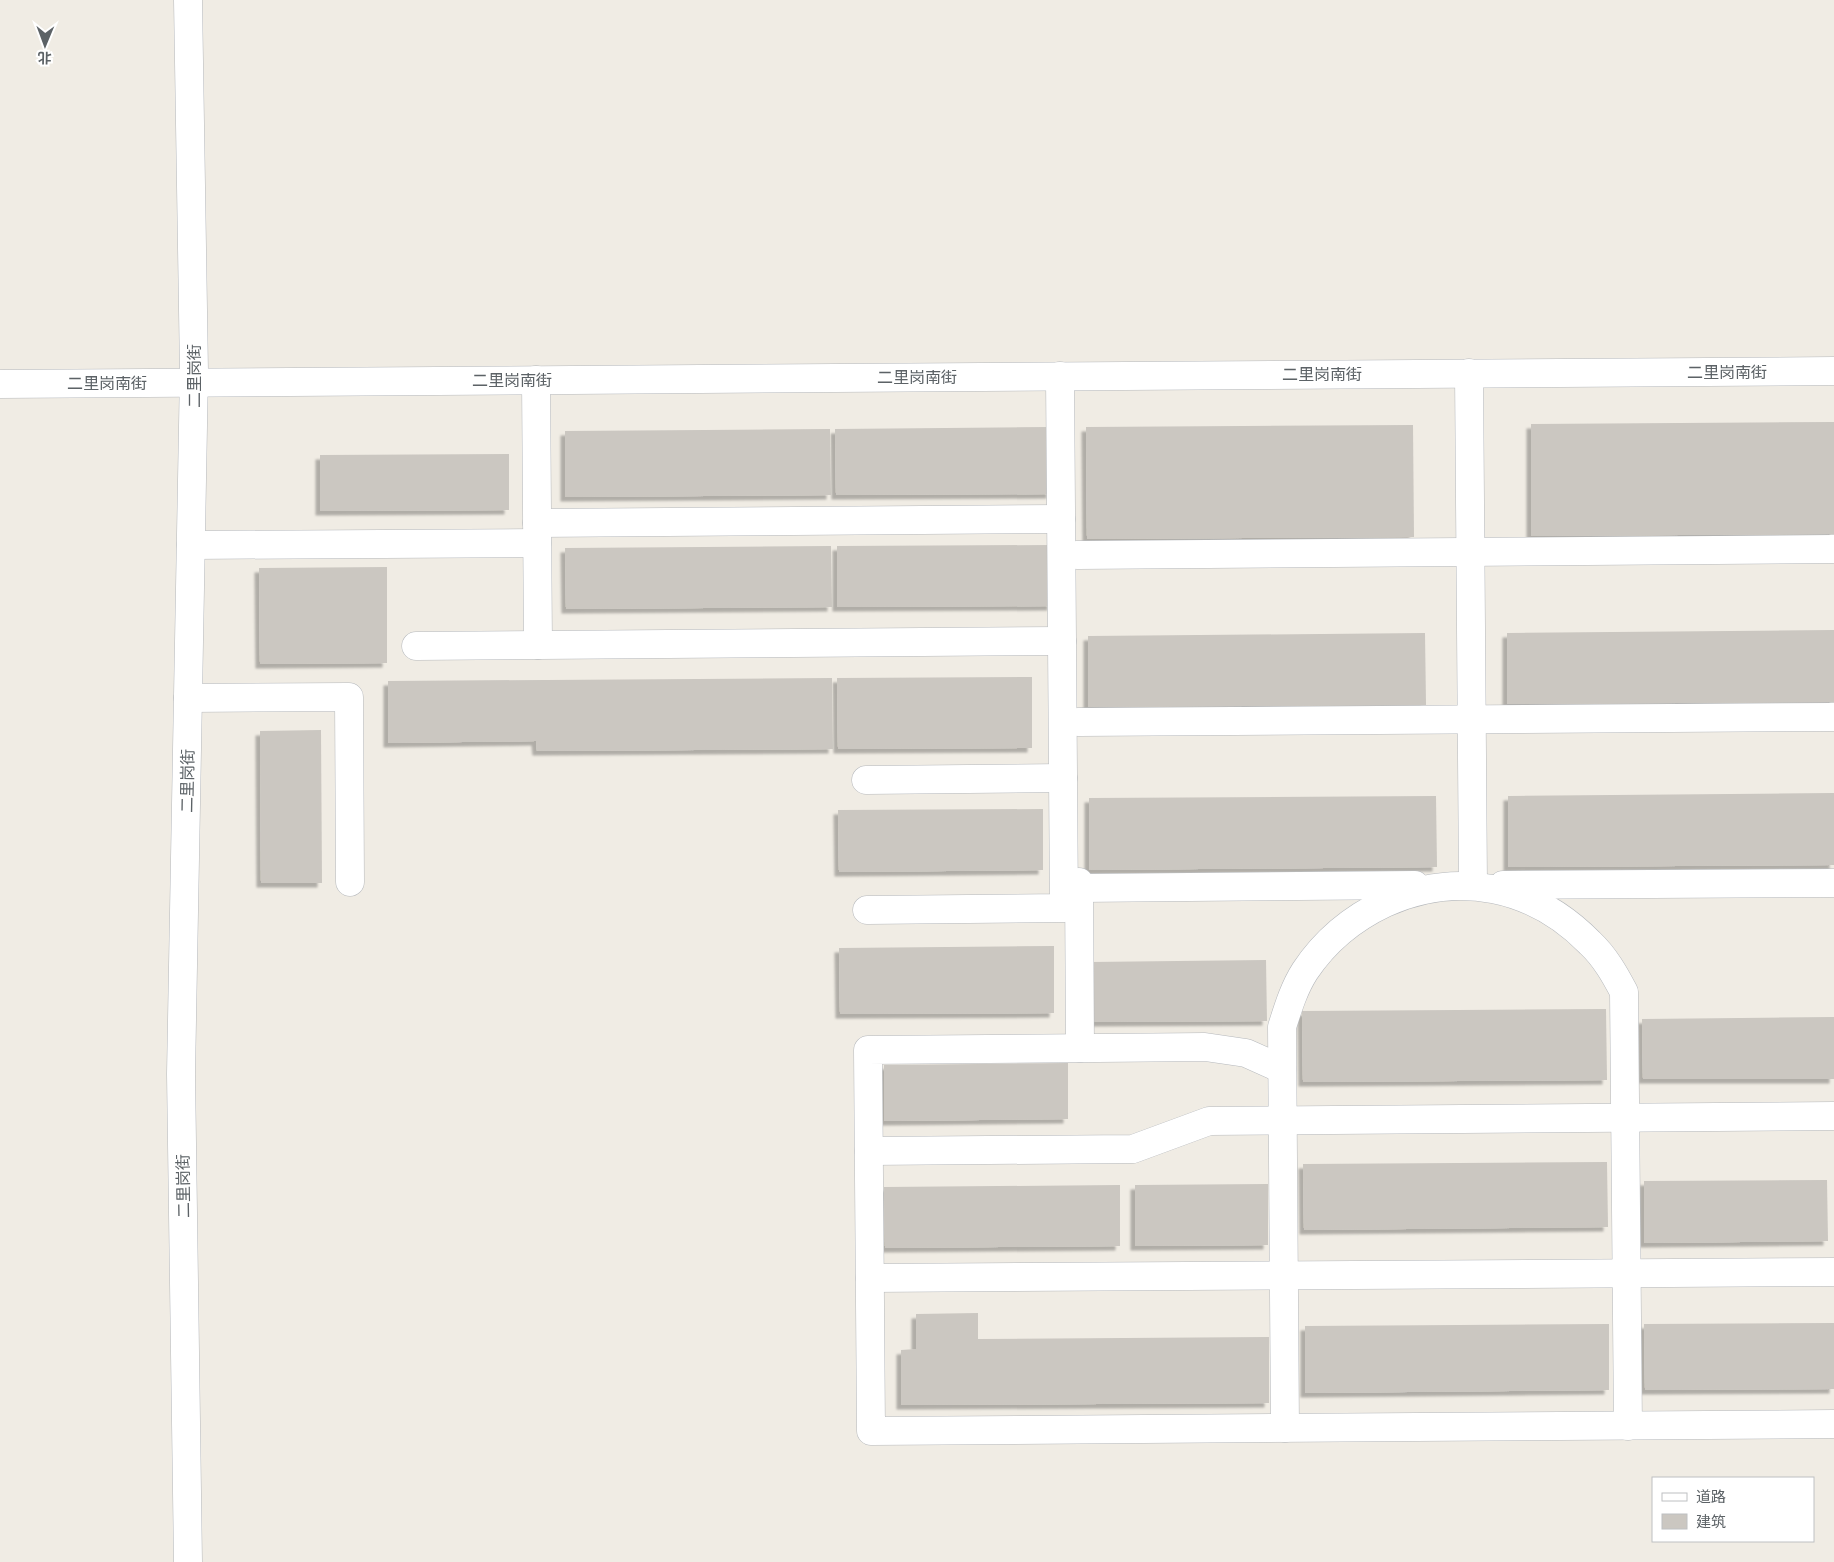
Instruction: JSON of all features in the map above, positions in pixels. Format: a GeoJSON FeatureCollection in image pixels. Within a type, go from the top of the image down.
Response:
{"type":"FeatureCollection","features":[{"type":"Feature","properties":{"kind":"street","name":"二里岗街"},"geometry":{"type":"LineString","coordinates":[[188,0],[194,382],[181,1074],[188,1562]]}},
{"type":"Feature","properties":{"kind":"street","name":"二里岗南街"},"geometry":{"type":"LineString","coordinates":[[0,384],[1834,371]]}},
{"type":"Feature","properties":{"kind":"street"},"geometry":{"type":"LineString","coordinates":[[1469,373],[1473,885]]}},
{"type":"Feature","properties":{"kind":"street"},"geometry":{"type":"LineString","coordinates":[[867,910],[1064,908],[1061,519],[1068,376]]}},
{"type":"Feature","properties":{"kind":"street"},"geometry":{"type":"LineString","coordinates":[[1068,376],[1077,555],[1080,1048]]}},
{"type":"Feature","properties":{"kind":"street"},"geometry":{"type":"LineString","coordinates":[[536,380],[538,645]]}},
{"type":"Feature","properties":{"kind":"street"},"geometry":{"type":"LineString","coordinates":[[191,545],[537,533],[1061,519]]}},
{"type":"Feature","properties":{"kind":"street"},"geometry":{"type":"LineString","coordinates":[[1077,555],[1834,549]]}},
{"type":"Feature","properties":{"kind":"street"},"geometry":{"type":"LineString","coordinates":[[416,646],[1062,641]]}},
{"type":"Feature","properties":{"kind":"street"},"geometry":{"type":"LineString","coordinates":[[188,698],[350,697],[350,882]]}},
{"type":"Feature","properties":{"kind":"street"},"geometry":{"type":"LineString","coordinates":[[1078,722],[1834,717]]}},
{"type":"Feature","properties":{"kind":"street"},"geometry":{"type":"LineString","coordinates":[[866,780],[1063,778]]}},
{"type":"Feature","properties":{"kind":"street"},"geometry":{"type":"LineString","coordinates":[[1079,888],[1834,883]]}},
{"type":"Feature","properties":{"kind":"street"},"geometry":{"type":"LineString","coordinates":[[1285,1428],[1282,1027],[1291,998],[1305,972],[1323,948],[1345,927],[1370,910],[1397,898],[1426,890],[1473,885],[1487,886],[1516,895],[1543,907],[1569,924],[1591,943],[1610,967],[1624,992],[1628,1426]]}},
{"type":"Feature","properties":{"kind":"street"},"geometry":{"type":"LineString","coordinates":[[1282,1069],[1246,1053],[1219,1048],[868,1050],[871,1431],[1834,1424]]}},
{"type":"Feature","properties":{"kind":"street"},"geometry":{"type":"LineString","coordinates":[[869,1151],[1133,1149],[1209,1121],[1834,1116]]}},
{"type":"Feature","properties":{"kind":"street"},"geometry":{"type":"LineString","coordinates":[[870,1278],[1834,1272]]}},
{"type":"Feature","properties":{"kind":"building"},"geometry":{"type":"Polygon","coordinates":[[[1834,422],[1834,534],[1531,536],[1531,424],[1834,422]]]}},
{"type":"Feature","properties":{"kind":"building"},"geometry":{"type":"Polygon","coordinates":[[[1413,425],[1414,537],[1087,539],[1086,427],[1413,425]]]}},
{"type":"Feature","properties":{"kind":"building"},"geometry":{"type":"Polygon","coordinates":[[[1050,427],[1051,494],[836,495],[835,429],[1050,427]]]}},
{"type":"Feature","properties":{"kind":"building"},"geometry":{"type":"Polygon","coordinates":[[[830,429],[831,495],[565,497],[565,431],[830,429]]]}},
{"type":"Feature","properties":{"kind":"building"},"geometry":{"type":"Polygon","coordinates":[[[509,454],[509,510],[320,511],[320,455],[509,454]]]}},
{"type":"Feature","properties":{"kind":"building"},"geometry":{"type":"Polygon","coordinates":[[[1051,545],[1052,606],[837,607],[837,546],[1051,545]]]}},
{"type":"Feature","properties":{"kind":"building"},"geometry":{"type":"Polygon","coordinates":[[[831,546],[832,607],[566,609],[565,548],[831,546]]]}},
{"type":"Feature","properties":{"kind":"building"},"geometry":{"type":"Polygon","coordinates":[[[387,567],[387,663],[260,664],[259,568],[387,567]]]}},
{"type":"Feature","properties":{"kind":"building"},"geometry":{"type":"Polygon","coordinates":[[[1834,630],[1834,702],[1507,704],[1507,633],[1834,630]]]}},
{"type":"Feature","properties":{"kind":"building"},"geometry":{"type":"Polygon","coordinates":[[[1425,633],[1426,705],[1088,707],[1088,636],[1425,633]]]}},
{"type":"Feature","properties":{"kind":"building"},"geometry":{"type":"Polygon","coordinates":[[[1032,677],[1032,748],[838,749],[837,678],[1032,677]]]}},
{"type":"Feature","properties":{"kind":"building"},"geometry":{"type":"Polygon","coordinates":[[[832,678],[833,749],[537,751],[536,741],[388,743],[388,681],[832,678]]]}},
{"type":"Feature","properties":{"kind":"building"},"geometry":{"type":"Polygon","coordinates":[[[321,730],[322,883],[261,883],[260,731],[321,730]]]}},
{"type":"Feature","properties":{"kind":"building"},"geometry":{"type":"Polygon","coordinates":[[[1834,793],[1834,865],[1508,867],[1508,796],[1834,793]]]}},
{"type":"Feature","properties":{"kind":"building"},"geometry":{"type":"Polygon","coordinates":[[[1436,796],[1437,867],[1089,870],[1089,798],[1436,796]]]}},
{"type":"Feature","properties":{"kind":"building"},"geometry":{"type":"Polygon","coordinates":[[[1043,809],[1043,870],[839,872],[838,810],[1043,809]]]}},
{"type":"Feature","properties":{"kind":"building"},"geometry":{"type":"Polygon","coordinates":[[[1054,946],[1054,1013],[840,1014],[839,948],[1054,946]]]}},
{"type":"Feature","properties":{"kind":"building"},"geometry":{"type":"Polygon","coordinates":[[[1266,960],[1267,1021],[1090,1022],[1090,962],[1266,960]]]}},
{"type":"Feature","properties":{"kind":"building"},"geometry":{"type":"Polygon","coordinates":[[[1606,1009],[1607,1080],[1303,1082],[1302,1011],[1606,1009]]]}},
{"type":"Feature","properties":{"kind":"building"},"geometry":{"type":"Polygon","coordinates":[[[1834,1017],[1834,1079],[1643,1079],[1642,1019],[1834,1017]]]}},
{"type":"Feature","properties":{"kind":"building"},"geometry":{"type":"Polygon","coordinates":[[[1068,1063],[1068,1119],[884,1121],[884,1065],[1068,1063]]]}},
{"type":"Feature","properties":{"kind":"building"},"geometry":{"type":"Polygon","coordinates":[[[1607,1162],[1608,1227],[1304,1230],[1303,1164],[1607,1162]]]}},
{"type":"Feature","properties":{"kind":"building"},"geometry":{"type":"Polygon","coordinates":[[[1827,1180],[1828,1241],[1644,1243],[1644,1181],[1827,1180]]]}},
{"type":"Feature","properties":{"kind":"building"},"geometry":{"type":"Polygon","coordinates":[[[1268,1184],[1268,1245],[1135,1246],[1135,1185],[1268,1184]]]}},
{"type":"Feature","properties":{"kind":"building"},"geometry":{"type":"Polygon","coordinates":[[[1120,1185],[1120,1246],[885,1248],[884,1187],[1120,1185]]]}},
{"type":"Feature","properties":{"kind":"building"},"geometry":{"type":"Polygon","coordinates":[[[978,1313],[978,1339],[1269,1337],[1269,1403],[901,1405],[901,1350],[916,1349],[916,1314],[978,1313]]]}},
{"type":"Feature","properties":{"kind":"building"},"geometry":{"type":"Polygon","coordinates":[[[1834,1323],[1834,1389],[1645,1390],[1644,1324],[1834,1323]]]}},
{"type":"Feature","properties":{"kind":"building"},"geometry":{"type":"Polygon","coordinates":[[[1609,1324],[1609,1390],[1305,1393],[1305,1326],[1609,1324]]]}}]}
